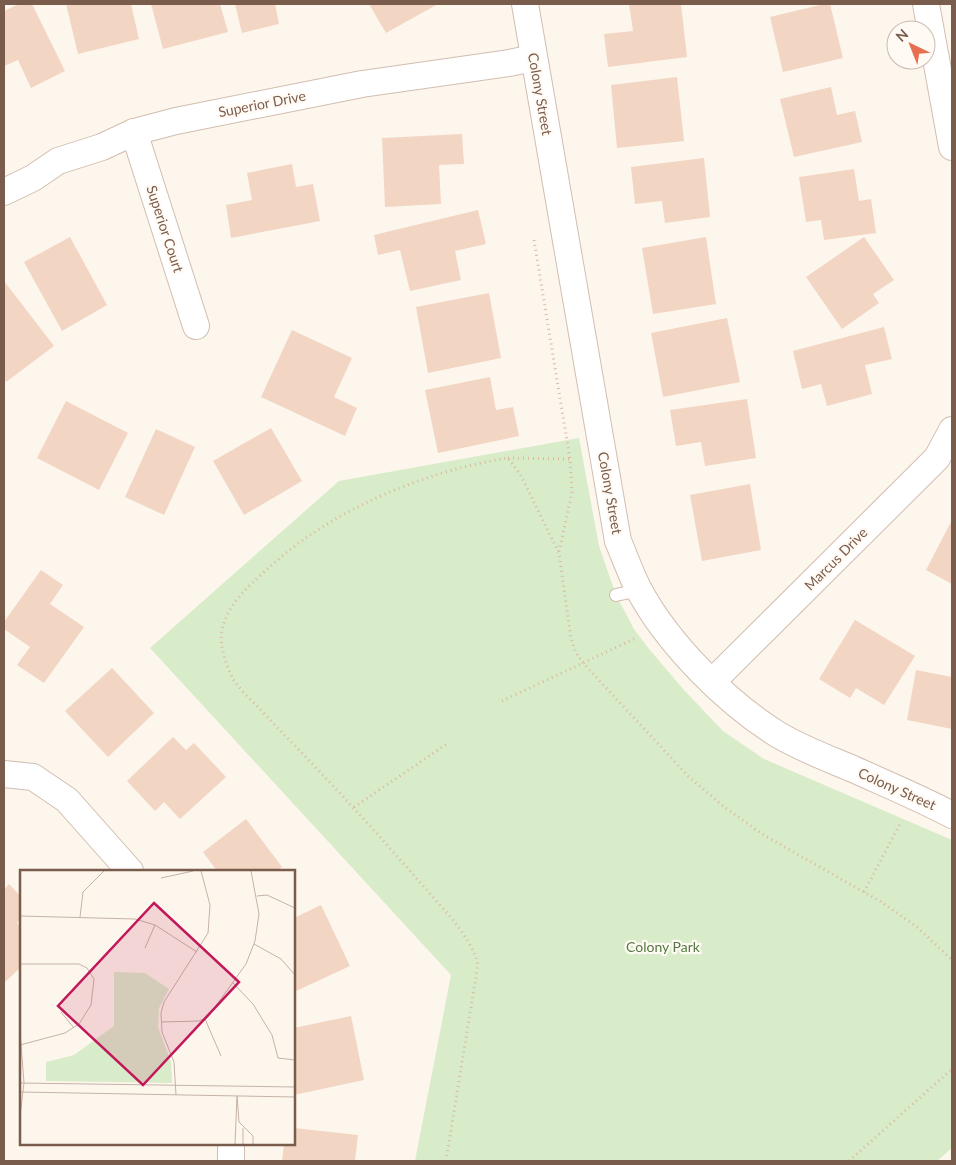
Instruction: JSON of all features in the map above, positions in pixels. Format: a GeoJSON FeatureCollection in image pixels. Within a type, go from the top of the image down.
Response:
{"type":"FeatureCollection","features":[{"type":"Feature","properties":{"kind":"street","name":"Colony Street"},"geometry":{"type":"LineString","coordinates":[[525,4],[628,592],[662,626],[712,682],[742,708],[778,734],[823,757],[915,796],[952,815]]}},
{"type":"Feature","properties":{"kind":"street"},"geometry":{"type":"LineString","coordinates":[[926,4],[942,42],[952,147]]}},
{"type":"Feature","properties":{"kind":"street","name":"Superior Drive"},"geometry":{"type":"LineString","coordinates":[[4,192],[33,178],[58,162],[102,147],[134,132],[176,121],[362,84],[533,58]]}},
{"type":"Feature","properties":{"kind":"street","name":"Superior Court"},"geometry":{"type":"LineString","coordinates":[[134,132],[196,326]]}},
{"type":"Feature","properties":{"kind":"street","name":"Marcus Drive"},"geometry":{"type":"LineString","coordinates":[[712,682],[937,458],[952,430]]}},
{"type":"Feature","properties":{"kind":"street"},"geometry":{"type":"LineString","coordinates":[[4,774],[34,776],[67,800],[129,870]]}},
{"type":"Feature","properties":{"kind":"street"},"geometry":{"type":"LineString","coordinates":[[231,1145],[231,1161]]}},
{"type":"Feature","properties":{"kind":"path"},"geometry":{"type":"LineString","coordinates":[[446,1161],[478,964],[474,950],[466,936],[354,807],[234,680],[224,657],[222,632],[229,611],[248,586],[284,554],[336,518],[409,484],[478,462],[508,458],[570,459],[572,492],[559,553]]}},
{"type":"Feature","properties":{"kind":"path"},"geometry":{"type":"LineString","coordinates":[[508,458],[520,474],[559,553],[571,639],[575,651],[583,663],[689,777],[723,806],[762,834],[864,892],[917,927],[952,960]]}},
{"type":"Feature","properties":{"kind":"path"},"geometry":{"type":"LineString","coordinates":[[502,701],[662,626]]}},
{"type":"Feature","properties":{"kind":"path"},"geometry":{"type":"LineString","coordinates":[[354,807],[447,744]]}},
{"type":"Feature","properties":{"kind":"path"},"geometry":{"type":"LineString","coordinates":[[864,892],[915,796]]}},
{"type":"Feature","properties":{"kind":"path"},"geometry":{"type":"LineString","coordinates":[[850,1161],[952,1069]]}},
{"type":"Feature","properties":{"kind":"green space","name":"Colony Park"},"geometry":{"type":"Polygon","coordinates":[[[579,438],[599,546],[616,595],[634,629],[684,690],[723,731],[764,759],[952,840],[952,1148],[937,1161],[415,1161],[451,975],[150,648],[339,481],[579,438]]]}},
{"type":"Feature","properties":{"kind":"building"},"geometry":{"type":"Polygon","coordinates":[[[19,4],[32,4],[65,71],[31,88],[18,60],[4,66],[4,11],[19,4]]]}},
{"type":"Feature","properties":{"kind":"building"},"geometry":{"type":"Polygon","coordinates":[[[66,4],[131,4],[139,39],[78,54],[66,4]]]}},
{"type":"Feature","properties":{"kind":"building"},"geometry":{"type":"Polygon","coordinates":[[[151,4],[220,4],[228,32],[163,49],[151,4]]]}},
{"type":"Feature","properties":{"kind":"building"},"geometry":{"type":"Polygon","coordinates":[[[235,4],[275,4],[279,24],[242,33],[235,4]]]}},
{"type":"Feature","properties":{"kind":"building"},"geometry":{"type":"Polygon","coordinates":[[[369,4],[438,4],[386,33],[369,4]]]}},
{"type":"Feature","properties":{"kind":"building"},"geometry":{"type":"Polygon","coordinates":[[[629,4],[681,4],[687,57],[608,67],[604,34],[633,31],[629,4]]]}},
{"type":"Feature","properties":{"kind":"building"},"geometry":{"type":"Polygon","coordinates":[[[830,4],[843,58],[783,72],[770,17],[830,4]]]}},
{"type":"Feature","properties":{"kind":"building"},"geometry":{"type":"Polygon","coordinates":[[[677,77],[684,141],[617,148],[611,85],[677,77]]]}},
{"type":"Feature","properties":{"kind":"building"},"geometry":{"type":"Polygon","coordinates":[[[831,87],[837,115],[855,111],[862,142],[794,157],[780,99],[831,87]]]}},
{"type":"Feature","properties":{"kind":"building"},"geometry":{"type":"Polygon","coordinates":[[[462,134],[464,164],[439,165],[441,204],[385,207],[382,138],[462,134]]]}},
{"type":"Feature","properties":{"kind":"building"},"geometry":{"type":"Polygon","coordinates":[[[704,158],[710,217],[665,223],[662,201],[635,204],[631,167],[704,158]]]}},
{"type":"Feature","properties":{"kind":"building"},"geometry":{"type":"Polygon","coordinates":[[[292,164],[296,187],[313,184],[320,221],[231,238],[226,205],[252,200],[247,173],[292,164]]]}},
{"type":"Feature","properties":{"kind":"building"},"geometry":{"type":"Polygon","coordinates":[[[854,169],[859,201],[871,199],[876,233],[824,240],[821,220],[806,222],[799,177],[854,169]]]}},
{"type":"Feature","properties":{"kind":"building"},"geometry":{"type":"Polygon","coordinates":[[[478,210],[486,244],[455,251],[461,280],[410,291],[400,250],[378,255],[374,235],[478,210]]]}},
{"type":"Feature","properties":{"kind":"building"},"geometry":{"type":"Polygon","coordinates":[[[70,237],[107,305],[62,331],[24,262],[70,237]]]}},
{"type":"Feature","properties":{"kind":"building"},"geometry":{"type":"Polygon","coordinates":[[[706,237],[716,304],[653,314],[642,248],[706,237]]]}},
{"type":"Feature","properties":{"kind":"building"},"geometry":{"type":"Polygon","coordinates":[[[864,237],[894,280],[873,294],[879,303],[842,329],[806,277],[864,237]]]}},
{"type":"Feature","properties":{"kind":"building"},"geometry":{"type":"Polygon","coordinates":[[[4,281],[54,346],[6,382],[4,379],[4,281]]]}},
{"type":"Feature","properties":{"kind":"building"},"geometry":{"type":"Polygon","coordinates":[[[489,293],[501,358],[428,373],[416,307],[489,293]]]}},
{"type":"Feature","properties":{"kind":"building"},"geometry":{"type":"Polygon","coordinates":[[[727,318],[740,382],[663,397],[651,333],[727,318]]]}},
{"type":"Feature","properties":{"kind":"building"},"geometry":{"type":"Polygon","coordinates":[[[884,327],[892,359],[865,365],[872,394],[827,406],[821,384],[802,389],[793,351],[884,327]]]}},
{"type":"Feature","properties":{"kind":"building"},"geometry":{"type":"Polygon","coordinates":[[[292,330],[352,358],[334,397],[357,408],[345,436],[261,397],[292,330]]]}},
{"type":"Feature","properties":{"kind":"building"},"geometry":{"type":"Polygon","coordinates":[[[490,377],[496,410],[513,407],[519,436],[438,453],[425,390],[490,377]]]}},
{"type":"Feature","properties":{"kind":"building"},"geometry":{"type":"Polygon","coordinates":[[[747,399],[756,458],[705,466],[701,442],[676,446],[670,410],[747,399]]]}},
{"type":"Feature","properties":{"kind":"building"},"geometry":{"type":"Polygon","coordinates":[[[66,401],[128,433],[99,490],[37,458],[66,401]]]}},
{"type":"Feature","properties":{"kind":"building"},"geometry":{"type":"Polygon","coordinates":[[[271,428],[302,481],[244,515],[213,461],[271,428]]]}},
{"type":"Feature","properties":{"kind":"building"},"geometry":{"type":"Polygon","coordinates":[[[156,429],[195,447],[164,515],[125,497],[156,429]]]}},
{"type":"Feature","properties":{"kind":"building"},"geometry":{"type":"Polygon","coordinates":[[[750,484],[761,550],[702,561],[690,495],[750,484]]]}},
{"type":"Feature","properties":{"kind":"building"},"geometry":{"type":"Polygon","coordinates":[[[952,520],[952,584],[926,570],[952,520]]]}},
{"type":"Feature","properties":{"kind":"building"},"geometry":{"type":"Polygon","coordinates":[[[41,570],[63,585],[50,604],[84,627],[44,683],[17,665],[30,647],[4,629],[4,622],[41,570]]]}},
{"type":"Feature","properties":{"kind":"building"},"geometry":{"type":"Polygon","coordinates":[[[855,620],[915,656],[884,705],[856,688],[850,698],[819,679],[855,620]]]}},
{"type":"Feature","properties":{"kind":"building"},"geometry":{"type":"Polygon","coordinates":[[[112,668],[154,713],[108,757],[65,711],[112,668]]]}},
{"type":"Feature","properties":{"kind":"building"},"geometry":{"type":"Polygon","coordinates":[[[916,670],[952,677],[952,729],[907,720],[916,670]]]}},
{"type":"Feature","properties":{"kind":"building"},"geometry":{"type":"Polygon","coordinates":[[[173,737],[186,750],[194,743],[226,777],[180,819],[164,802],[155,811],[127,781],[173,737]]]}},
{"type":"Feature","properties":{"kind":"building"},"geometry":{"type":"Polygon","coordinates":[[[246,819],[282,867],[278,870],[216,870],[203,852],[246,819]]]}},
{"type":"Feature","properties":{"kind":"building"},"geometry":{"type":"Polygon","coordinates":[[[9,884],[20,896],[20,920],[17,923],[20,927],[20,968],[4,983],[4,890],[9,884]]]}},
{"type":"Feature","properties":{"kind":"building"},"geometry":{"type":"Polygon","coordinates":[[[321,905],[350,966],[295,992],[295,918],[321,905]]]}},
{"type":"Feature","properties":{"kind":"building"},"geometry":{"type":"Polygon","coordinates":[[[351,1016],[364,1080],[295,1095],[295,1028],[351,1016]]]}},
{"type":"Feature","properties":{"kind":"building"},"geometry":{"type":"Polygon","coordinates":[[[295,1128],[358,1135],[355,1161],[282,1161],[284,1145],[295,1145],[295,1128]]]}}]}
